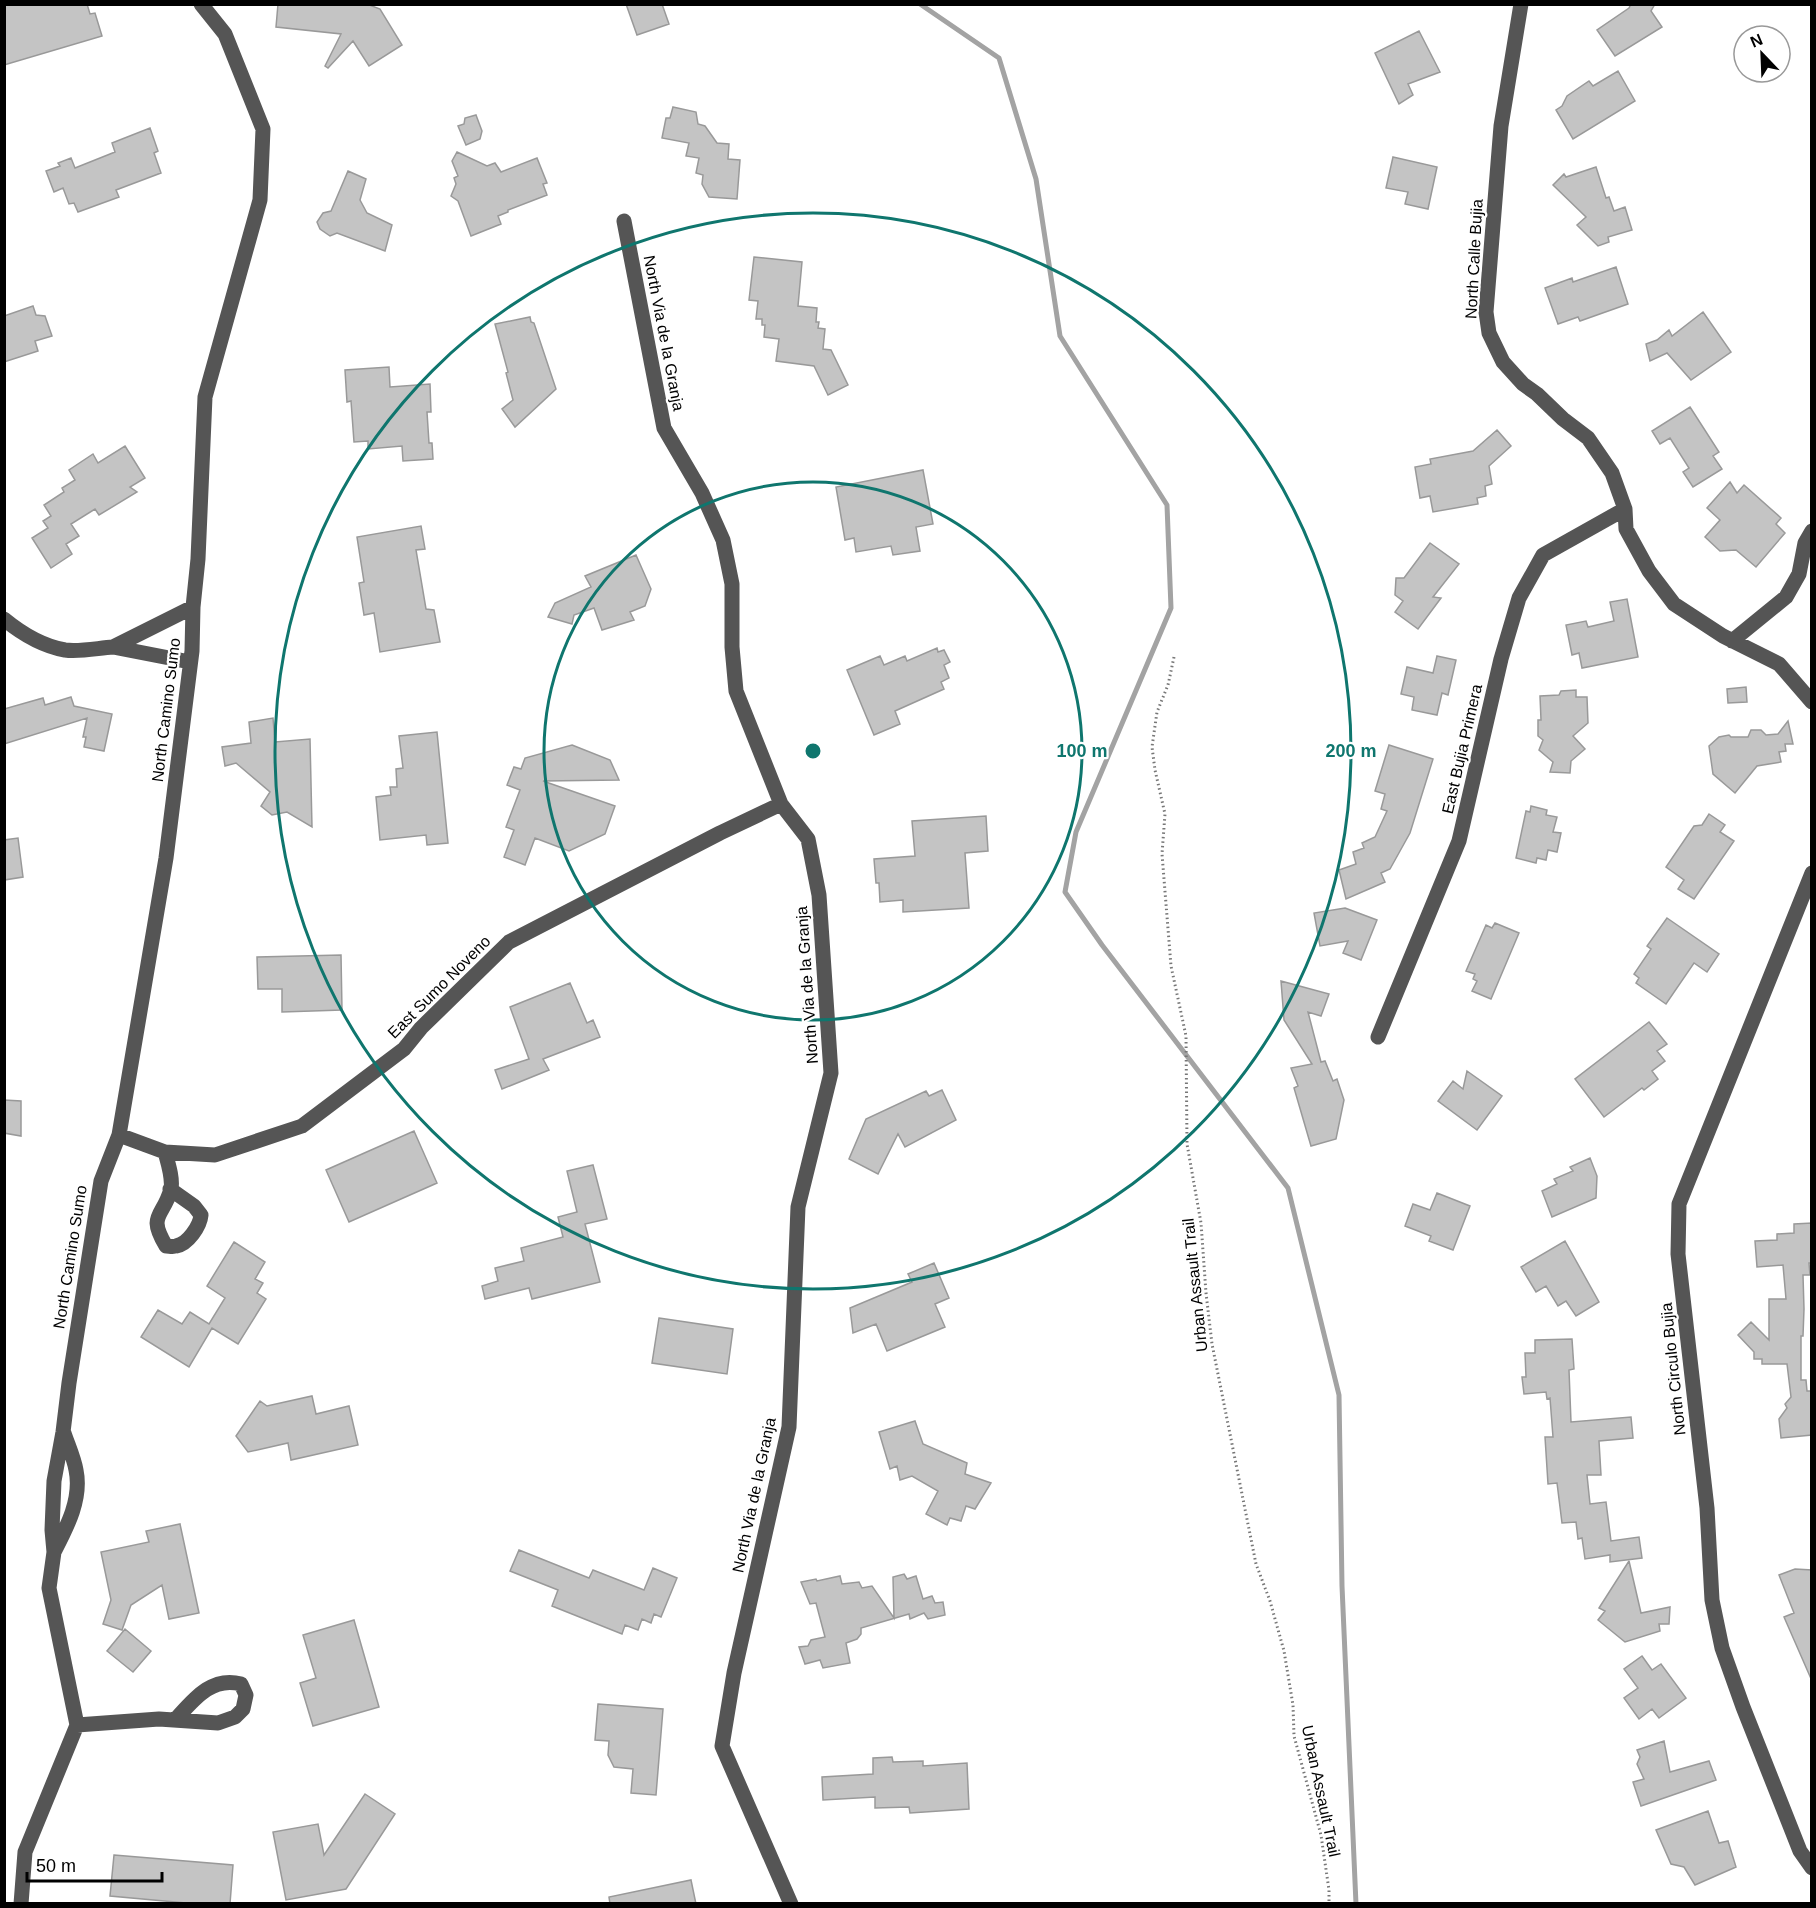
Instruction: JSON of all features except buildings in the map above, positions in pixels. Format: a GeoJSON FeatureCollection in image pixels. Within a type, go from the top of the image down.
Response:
{"type":"FeatureCollection","features":[{"type":"Feature","properties":{"kind":"street","name":"North Camino Sumo"},"geometry":{"type":"LineString","coordinates":[[77,1725],[49,1588],[54,1552],[52,1530],[54,1480],[101,1181],[119,1135],[166,858],[192,651],[205,397],[260,200],[263,129],[225,34],[201,4]]}},
{"type":"Feature","properties":{"kind":"street","name":"North Calle Bujia"},"geometry":{"type":"LineString","coordinates":[[1521,4],[1501,126],[1486,312],[1489,333],[1503,362],[1522,384],[1588,438],[1612,473],[1625,509],[1626,529],[1649,571],[1674,604],[1732,641],[1779,664],[1812,702]]}},
{"type":"Feature","properties":{"kind":"street","name":"North Via de la Granja"},"geometry":{"type":"LineString","coordinates":[[624,221],[664,428],[702,493],[723,540],[732,584],[732,647],[736,691],[781,804],[808,839],[819,895],[831,1073],[798,1207],[789,1427],[734,1673],[722,1746],[790,1904]]}},
{"type":"Feature","properties":{"kind":"street","name":"East Bujia Primera"},"geometry":{"type":"LineString","coordinates":[[1378,1037],[1459,842],[1501,659],[1519,598],[1543,555],[1625,509]]}},
{"type":"Feature","properties":{"kind":"street"},"geometry":{"type":"LineString","coordinates":[[1732,641],[1786,597],[1799,574],[1805,543],[1812,531]]}},
{"type":"Feature","properties":{"kind":"street"},"geometry":{"type":"LineString","coordinates":[[113,646],[193,606]]}},
{"type":"Feature","properties":{"kind":"street"},"geometry":{"type":"LineString","coordinates":[[4,619],[22,634],[64,650],[113,646],[190,662]]}},
{"type":"Feature","properties":{"kind":"street","name":"East Sumo Noveno"},"geometry":{"type":"LineString","coordinates":[[119,1135],[165,1152],[215,1155],[302,1126],[404,1049],[421,1028],[509,942],[781,804]]}},
{"type":"Feature","properties":{"kind":"street","name":"North Circulo Bujia"},"geometry":{"type":"LineString","coordinates":[[1812,873],[1679,1204],[1678,1254],[1707,1509],[1712,1600],[1722,1648],[1800,1851],[1812,1868]]}},
{"type":"Feature","properties":{"kind":"street"},"geometry":{"type":"LineString","coordinates":[[165,1152],[171,1190]]}},
{"type":"Feature","properties":{"kind":"street","name":"North Camino Sumo"},"geometry":{"type":"LineString","coordinates":[[54,1552],[67,1526],[76,1499],[77,1470],[63,1432]]}},
{"type":"Feature","properties":{"kind":"street"},"geometry":{"type":"LineString","coordinates":[[21,1904],[25,1852],[77,1725],[176,1719]]}},
{"type":"Feature","properties":{"kind":"path","name":"Urban Assault Trail"},"geometry":{"type":"LineString","coordinates":[[1174,657],[1168,685],[1156,712],[1152,747],[1165,814],[1162,854],[1171,966],[1186,1036],[1187,1144],[1201,1223],[1212,1344],[1256,1564],[1270,1601],[1284,1651],[1293,1705],[1294,1736],[1321,1835],[1329,1904]]}},
{"type":"Feature","properties":{"kind":"waterway"},"geometry":{"type":"LineString","coordinates":[[920,4],[999,58],[1036,179],[1060,336],[1167,505],[1171,608],[1076,832],[1065,892],[1102,945],[1288,1188],[1339,1395],[1342,1586],[1356,1904]]}}]}
